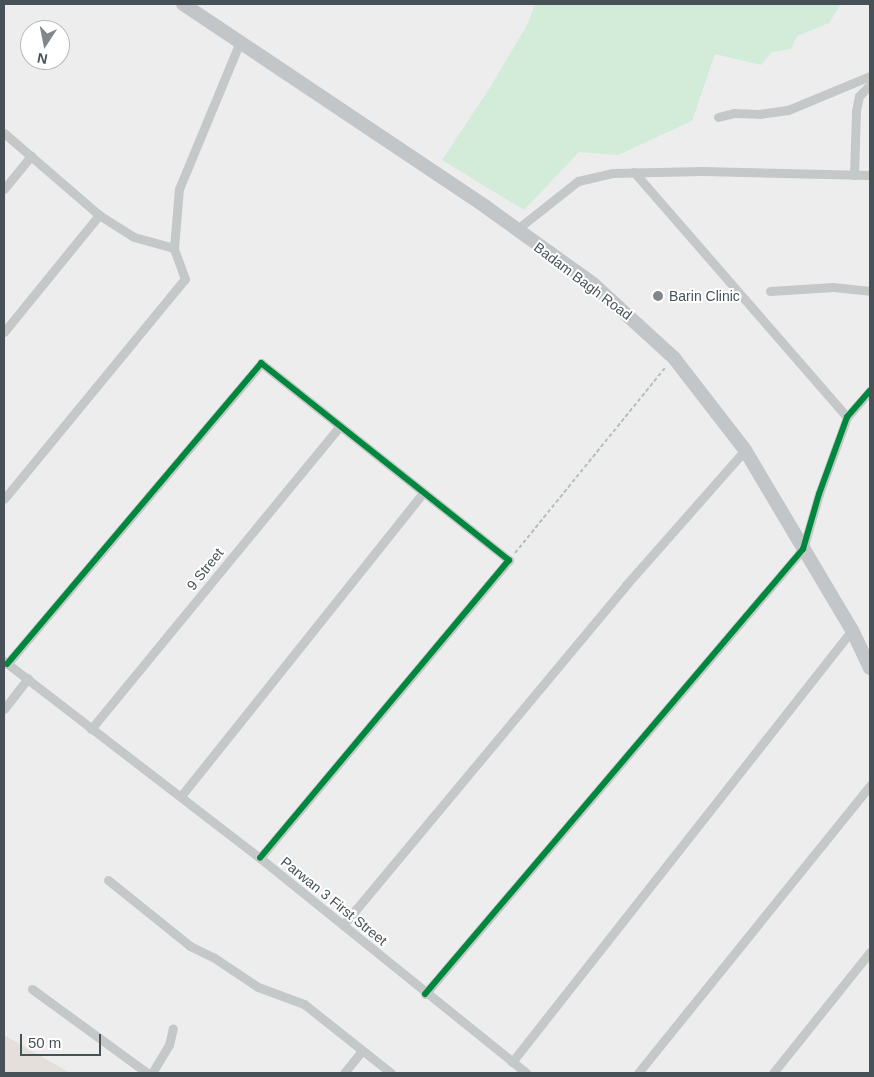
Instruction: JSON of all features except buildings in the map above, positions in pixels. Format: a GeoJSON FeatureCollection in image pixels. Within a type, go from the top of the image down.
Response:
{"type":"FeatureCollection","features":[{"type":"Feature","properties":{"kind":"main road","name":"Badam Bagh Road"},"geometry":{"type":"LineString","coordinates":[[183,4],[593,284],[674,358],[745,450],[852,630],[870,668]]}},
{"type":"Feature","properties":{"kind":"street"},"geometry":{"type":"LineString","coordinates":[[4,499],[185,279],[174,248],[179,188],[239,44]]}},
{"type":"Feature","properties":{"kind":"street"},"geometry":{"type":"LineString","coordinates":[[718,117],[734,112],[759,114],[788,110],[870,76]]}},
{"type":"Feature","properties":{"kind":"street"},"geometry":{"type":"LineString","coordinates":[[854,175],[856,111],[859,96],[870,85]]}},
{"type":"Feature","properties":{"kind":"street"},"geometry":{"type":"LineString","coordinates":[[4,133],[99,215],[134,237],[174,248]]}},
{"type":"Feature","properties":{"kind":"street"},"geometry":{"type":"LineString","coordinates":[[4,189],[30,156]]}},
{"type":"Feature","properties":{"kind":"street"},"geometry":{"type":"LineString","coordinates":[[634,172],[847,416]]}},
{"type":"Feature","properties":{"kind":"street"},"geometry":{"type":"LineString","coordinates":[[516,230],[578,182],[613,173],[870,175]]}},
{"type":"Feature","properties":{"kind":"street"},"geometry":{"type":"LineString","coordinates":[[4,332],[99,215]]}},
{"type":"Feature","properties":{"kind":"street"},"geometry":{"type":"LineString","coordinates":[[770,291],[833,287],[870,291]]}},
{"type":"Feature","properties":{"kind":"street"},"geometry":{"type":"LineString","coordinates":[[6,662],[261,363],[509,560],[260,858]]}},
{"type":"Feature","properties":{"kind":"street"},"geometry":{"type":"LineString","coordinates":[[425,994],[804,549],[819,494],[847,416],[870,391]]}},
{"type":"Feature","properties":{"kind":"street","name":"9 Street"},"geometry":{"type":"LineString","coordinates":[[91,729],[340,426]]}},
{"type":"Feature","properties":{"kind":"street"},"geometry":{"type":"LineString","coordinates":[[343,925],[620,593],[745,450]]}},
{"type":"Feature","properties":{"kind":"street"},"geometry":{"type":"LineString","coordinates":[[181,796],[423,493]]}},
{"type":"Feature","properties":{"kind":"street"},"geometry":{"type":"LineString","coordinates":[[512,1062],[852,630]]}},
{"type":"Feature","properties":{"kind":"street","name":"Parwan 3 First Street"},"geometry":{"type":"LineString","coordinates":[[6,662],[260,858],[425,994],[526,1073]]}},
{"type":"Feature","properties":{"kind":"street"},"geometry":{"type":"LineString","coordinates":[[4,709],[28,678]]}},
{"type":"Feature","properties":{"kind":"street"},"geometry":{"type":"LineString","coordinates":[[638,1073],[870,785]]}},
{"type":"Feature","properties":{"kind":"street"},"geometry":{"type":"LineString","coordinates":[[108,880],[190,946],[213,956],[258,987],[304,1004],[391,1073]]}},
{"type":"Feature","properties":{"kind":"street"},"geometry":{"type":"LineString","coordinates":[[773,1073],[870,952]]}},
{"type":"Feature","properties":{"kind":"street"},"geometry":{"type":"LineString","coordinates":[[32,989],[147,1073]]}},
{"type":"Feature","properties":{"kind":"street"},"geometry":{"type":"LineString","coordinates":[[152,1073],[169,1045],[173,1028]]}},
{"type":"Feature","properties":{"kind":"street"},"geometry":{"type":"LineString","coordinates":[[344,1073],[362,1051]]}},
{"type":"Feature","properties":{"kind":"path"},"geometry":{"type":"LineString","coordinates":[[509,560],[674,358]]}},
{"type":"Feature","properties":{"kind":"shaded area"},"geometry":{"type":"Polygon","coordinates":[[[4,1035],[70,1073],[4,1073],[4,1035]]]}},
{"type":"Feature","properties":{"kind":"green space"},"geometry":{"type":"Polygon","coordinates":[[[535,4],[841,4],[829,23],[797,36],[791,49],[772,52],[761,65],[715,54],[692,121],[618,155],[579,152],[524,210],[442,160],[491,86],[528,23],[535,4]]]}},
{"type":"Feature","properties":{"kind":"cycle path"},"geometry":{"type":"LineString","coordinates":[[7,664],[261,363],[509,560],[260,858]]}},
{"type":"Feature","properties":{"kind":"cycle path"},"geometry":{"type":"LineString","coordinates":[[425,994],[803,549],[819,494],[847,417],[870,391]]}},
{"type":"Feature","properties":{"kind":"place","name":"Barin Clinic"},"geometry":{"type":"Point","coordinates":[658,296]}}]}
